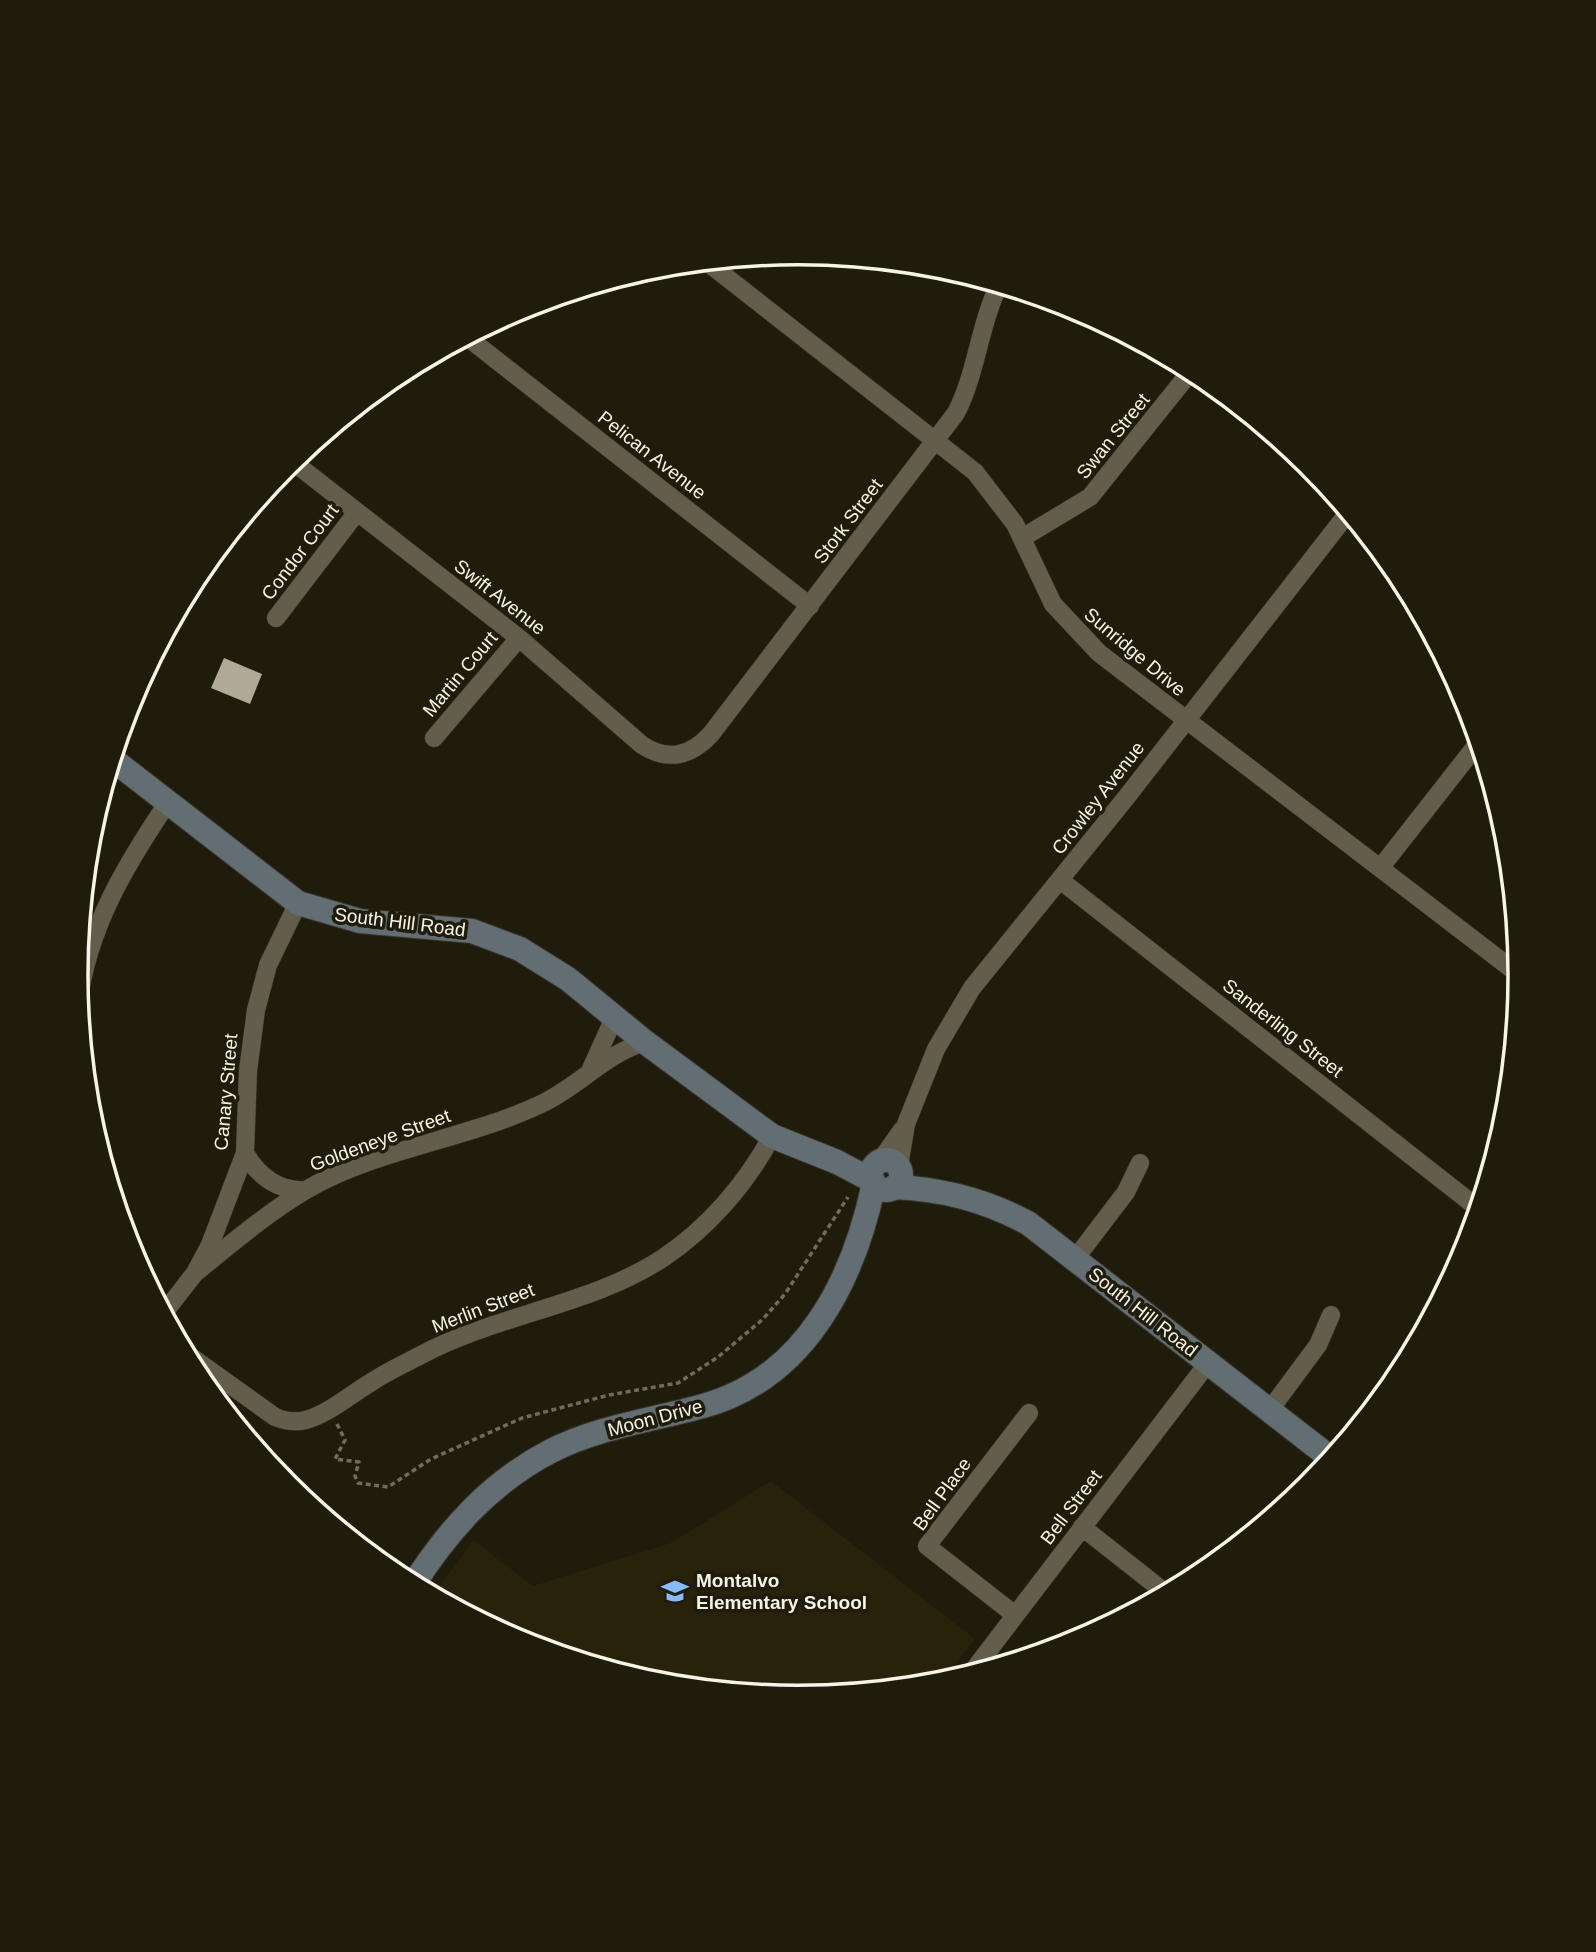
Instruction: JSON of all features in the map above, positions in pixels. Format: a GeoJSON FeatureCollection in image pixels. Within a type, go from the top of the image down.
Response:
{"type":"FeatureCollection","features":[{"type":"Feature","properties":{"kind":"street","name":"Sunridge Drive"},"geometry":{"type":"LineString","coordinates":[[718,271],[936,442],[990,488],[1022,538],[1043,587],[1069,624],[1099,653],[1508,966]]}},
{"type":"Feature","properties":{"kind":"street","name":"Stork Street"},"geometry":{"type":"LineString","coordinates":[[684,754],[711,734],[936,442],[966,394],[989,305],[995,294]]}},
{"type":"Feature","properties":{"kind":"street","name":"Pelican Avenue"},"geometry":{"type":"LineString","coordinates":[[475,344],[810,606]]}},
{"type":"Feature","properties":{"kind":"street","name":"Swan Street"},"geometry":{"type":"LineString","coordinates":[[1022,538],[1090,497],[1184,379]]}},
{"type":"Feature","properties":{"kind":"street","name":"Swift Avenue"},"geometry":{"type":"LineString","coordinates":[[302,469],[519,638],[642,746],[663,756],[684,754]]}},
{"type":"Feature","properties":{"kind":"street","name":"Condor Court"},"geometry":{"type":"LineString","coordinates":[[276,618],[357,512]]}},
{"type":"Feature","properties":{"kind":"street","name":"Crowley Avenue"},"geometry":{"type":"LineString","coordinates":[[883,1177],[953,1017],[972,988],[1342,520]]}},
{"type":"Feature","properties":{"kind":"street","name":"Martin Court"},"geometry":{"type":"LineString","coordinates":[[434,738],[519,638]]}},
{"type":"Feature","properties":{"kind":"street"},"geometry":{"type":"LineString","coordinates":[[1381,867],[1472,751]]}},
{"type":"Feature","properties":{"kind":"street","name":"South Hill Road"},"geometry":{"type":"LineString","coordinates":[[120,765],[298,903],[360,921],[453,928],[491,937],[520,949],[568,979],[645,1042],[772,1136],[883,1177],[941,1190],[1005,1210],[1028,1223],[1324,1453]]}},
{"type":"Feature","properties":{"kind":"street"},"geometry":{"type":"LineString","coordinates":[[89,950],[118,879],[168,802]]}},
{"type":"Feature","properties":{"kind":"street","name":"Sanderling Street"},"geometry":{"type":"LineString","coordinates":[[1060,880],[1471,1203]]}},
{"type":"Feature","properties":{"kind":"street","name":"Canary Street"},"geometry":{"type":"LineString","coordinates":[[169,1306],[195,1273],[210,1245],[245,1153],[247,1071],[256,1010],[268,965],[298,903]]}},
{"type":"Feature","properties":{"kind":"street"},"geometry":{"type":"LineString","coordinates":[[591,1069],[610,1027],[612,1016]]}},
{"type":"Feature","properties":{"kind":"street","name":"Goldeneye Street"},"geometry":{"type":"LineString","coordinates":[[195,1273],[241,1235],[306,1189],[540,1104],[591,1069],[604,1065],[631,1046],[645,1042]]}},
{"type":"Feature","properties":{"kind":"street","name":"Merlin Street"},"geometry":{"type":"LineString","coordinates":[[204,1366],[275,1417],[302,1422],[428,1351],[485,1326],[602,1290],[662,1259],[691,1238],[741,1185],[772,1136]]}},
{"type":"Feature","properties":{"kind":"street"},"geometry":{"type":"LineString","coordinates":[[245,1153],[256,1170],[283,1189],[306,1189]]}},
{"type":"Feature","properties":{"kind":"street"},"geometry":{"type":"LineString","coordinates":[[1075,1259],[1126,1192],[1140,1163]]}},
{"type":"Feature","properties":{"kind":"street","name":"Moon Drive"},"geometry":{"type":"LineString","coordinates":[[419,1577],[463,1518],[485,1495],[516,1471],[553,1450],[587,1436],[707,1405],[738,1392],[781,1364],[803,1343],[838,1294],[883,1177]]}},
{"type":"Feature","properties":{"kind":"street"},"geometry":{"type":"LineString","coordinates":[[1269,1411],[1318,1345],[1331,1315]]}},
{"type":"Feature","properties":{"kind":"street","name":"Bell Street"},"geometry":{"type":"LineString","coordinates":[[979,1663],[1208,1363]]}},
{"type":"Feature","properties":{"kind":"street","name":"Bell Place"},"geometry":{"type":"LineString","coordinates":[[1015,1615],[927,1546],[1029,1413]]}},
{"type":"Feature","properties":{"kind":"street"},"geometry":{"type":"LineString","coordinates":[[1082,1527],[1159,1588]]}},
{"type":"Feature","properties":{"kind":"path"},"geometry":{"type":"LineString","coordinates":[[327,1410],[344,1435],[335,1459],[359,1462],[355,1476],[358,1483],[388,1487],[431,1459],[522,1418],[573,1403],[678,1383],[718,1357],[762,1320],[785,1294],[845,1200],[883,1177]]}},
{"type":"Feature","properties":{"kind":"shaded area","name":"Montalvo Elementary School"},"geometry":{"type":"Polygon","coordinates":[[[771,1481],[975,1639],[951,1670],[937,1673],[844,1685],[752,1685],[659,1673],[570,1649],[484,1613],[438,1588],[473,1540],[533,1586],[671,1543],[771,1481]]]}},
{"type":"Feature","properties":{"kind":"building"},"geometry":{"type":"Polygon","coordinates":[[[224,658],[262,674],[250,704],[211,688],[224,658]]]}},
{"type":"Feature","properties":{"kind":"place","name":"Montalvo Elementary School"},"geometry":{"type":"Point","coordinates":[675,1591]}}]}
